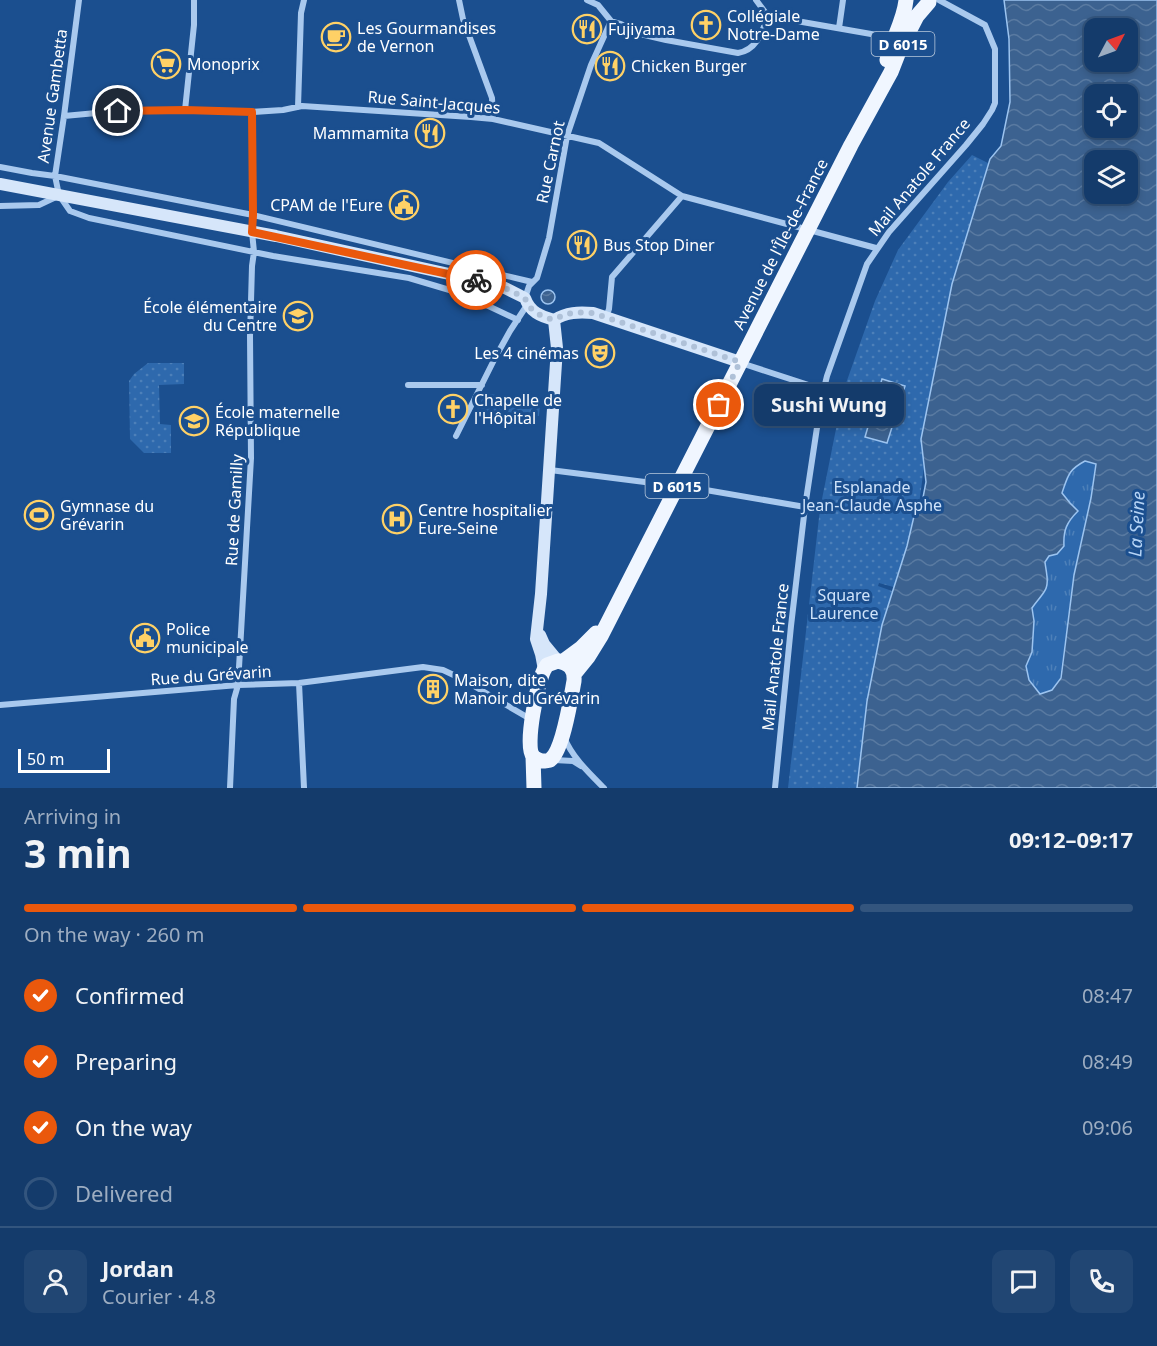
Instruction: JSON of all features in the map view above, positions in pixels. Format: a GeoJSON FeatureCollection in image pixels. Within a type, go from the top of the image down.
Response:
{"type":"FeatureCollection","features":[{"type":"Feature","properties":{"kind":"main road"},"geometry":{"type":"LineString","coordinates":[[908,0],[919,5],[933,1]]}},
{"type":"Feature","properties":{"kind":"main road","name":"Avenue de l'Île-de-France"},"geometry":{"type":"LineString","coordinates":[[881,88],[890,48],[908,0]]}},
{"type":"Feature","properties":{"kind":"main road","name":"Avenue de l'Île-de-France"},"geometry":{"type":"LineString","coordinates":[[550,760],[563,734],[575,673],[601,636],[674,485],[891,72],[916,16],[933,1]]}},
{"type":"Feature","properties":{"kind":"main road"},"geometry":{"type":"LineString","coordinates":[[0,184],[252,232],[490,283],[501,286],[526,301],[534,313],[542,317],[554,320],[562,315],[576,312],[593,313],[740,362]]}},
{"type":"Feature","properties":{"kind":"main road"},"geometry":{"type":"LineString","coordinates":[[543,670],[536,639],[541,594],[556,348],[554,320]]}},
{"type":"Feature","properties":{"kind":"main road","name":"Avenue de l'Île-de-France"},"geometry":{"type":"LineString","coordinates":[[543,670],[547,665],[560,662],[586,644],[614,609]]}},
{"type":"Feature","properties":{"kind":"main road"},"geometry":{"type":"LineString","coordinates":[[538,628],[544,644],[560,662],[568,664],[575,673]]}},
{"type":"Feature","properties":{"kind":"main road","name":"D 6015"},"geometry":{"type":"LineString","coordinates":[[534,787],[533,756],[530,743],[532,720],[543,670]]}},
{"type":"Feature","properties":{"kind":"main road"},"geometry":{"type":"LineString","coordinates":[[533,756],[539,760],[550,760]]}},
{"type":"Feature","properties":{"kind":"main road","name":"D 6015"},"geometry":{"type":"LineString","coordinates":[[534,787],[550,760]]}},
{"type":"Feature","properties":{"kind":"street","name":"Avenue Gambetta"},"geometry":{"type":"LineString","coordinates":[[59,195],[55,176],[80,0]]}},
{"type":"Feature","properties":{"kind":"street"},"geometry":{"type":"LineString","coordinates":[[185,110],[194,25],[194,0]]}},
{"type":"Feature","properties":{"kind":"street"},"geometry":{"type":"LineString","coordinates":[[298,107],[301,13],[304,0]]}},
{"type":"Feature","properties":{"kind":"street"},"geometry":{"type":"LineString","coordinates":[[463,0],[459,0],[463,19],[492,98],[493,119]]}},
{"type":"Feature","properties":{"kind":"street"},"geometry":{"type":"LineString","coordinates":[[587,0],[598,5],[611,21],[636,33],[738,53],[746,52],[756,44],[768,16]]}},
{"type":"Feature","properties":{"kind":"street"},"geometry":{"type":"LineString","coordinates":[[756,0],[768,16],[894,38]]}},
{"type":"Feature","properties":{"kind":"street"},"geometry":{"type":"LineString","coordinates":[[839,28],[843,0]]}},
{"type":"Feature","properties":{"kind":"street","name":"Mail Anatole France"},"geometry":{"type":"LineString","coordinates":[[775,788],[790,626],[820,401],[861,277],[876,248],[919,196],[966,145],[993,110],[996,59],[995,49],[985,25],[933,1]]}},
{"type":"Feature","properties":{"kind":"street","name":"Rue Carnot"},"geometry":{"type":"LineString","coordinates":[[456,436],[510,331],[518,320],[529,286],[535,280],[549,238],[567,136],[591,65],[611,21]]}},
{"type":"Feature","properties":{"kind":"street","name":"Rue Saint-Jacques"},"geometry":{"type":"LineString","coordinates":[[64,116],[118,111],[283,111],[298,107],[493,119],[599,143],[682,196],[876,248]]}},
{"type":"Feature","properties":{"kind":"street","name":"Rue de Gamilly"},"geometry":{"type":"LineString","coordinates":[[230,788],[251,458],[250,336],[254,252],[252,112]]}},
{"type":"Feature","properties":{"kind":"street"},"geometry":{"type":"LineString","coordinates":[[0,167],[253,215],[535,280]]}},
{"type":"Feature","properties":{"kind":"street"},"geometry":{"type":"LineString","coordinates":[[0,206],[39,205],[59,195],[70,211],[89,218],[254,252],[409,279],[463,294],[518,320]]}},
{"type":"Feature","properties":{"kind":"street"},"geometry":{"type":"LineString","coordinates":[[606,317],[612,277],[682,196]]}},
{"type":"Feature","properties":{"kind":"street"},"geometry":{"type":"LineString","coordinates":[[740,362],[824,390]]}},
{"type":"Feature","properties":{"kind":"street"},"geometry":{"type":"LineString","coordinates":[[408,386],[482,385]]}},
{"type":"Feature","properties":{"kind":"street"},"geometry":{"type":"LineString","coordinates":[[549,470],[674,485],[805,507]]}},
{"type":"Feature","properties":{"kind":"street","name":"Rue du Grévarin"},"geometry":{"type":"LineString","coordinates":[[0,705],[238,685],[299,683],[423,667],[443,670],[532,720]]}},
{"type":"Feature","properties":{"kind":"street"},"geometry":{"type":"LineString","coordinates":[[299,683],[304,788]]}},
{"type":"Feature","properties":{"kind":"street"},"geometry":{"type":"LineString","coordinates":[[563,734],[570,751],[604,788]]}},
{"type":"Feature","properties":{"kind":"street"},"geometry":{"type":"LineString","coordinates":[[550,760],[573,761],[586,770]]}},
{"type":"Feature","properties":{"kind":"green space","name":"Esplanade Jean-Claude Asphe"},"geometry":{"type":"Polygon","coordinates":[[[972,155],[990,164],[979,192],[935,369],[919,504],[897,588],[879,583],[878,586],[892,591],[872,674],[862,788],[788,788],[820,509],[844,389],[875,301],[898,250],[948,182],[972,155]]]}},
{"type":"Feature","properties":{"kind":"green space"},"geometry":{"type":"Polygon","coordinates":[[[148,363],[184,363],[184,384],[159,385],[160,424],[171,425],[171,453],[144,453],[130,439],[129,381],[148,363]]]}},
{"type":"Feature","properties":{"kind":"green space"},"geometry":{"type":"Polygon","coordinates":[[[485,393],[540,403],[539,416],[504,413],[495,420],[476,412],[485,393]]]}},
{"type":"Feature","properties":{"kind":"green space"},"geometry":{"type":"Polygon","coordinates":[[[1085,461],[1096,464],[1074,575],[1060,678],[1052,690],[1040,694],[1029,680],[1026,666],[1032,652],[1034,621],[1032,608],[1046,589],[1045,563],[1078,511],[1062,493],[1070,471],[1085,461]]]}},
{"type":"Feature","properties":{"kind":"water","name":"La Seine"},"geometry":{"type":"Polygon","coordinates":[[[1004,0],[1157,0],[1157,788],[857,788],[867,701],[882,625],[907,546],[915,512],[922,503],[926,482],[921,439],[952,284],[990,159],[1001,146],[1010,102],[1009,39],[1004,0]],[[1085,461],[1069,474],[1062,493],[1078,511],[1067,527],[1064,546],[1057,554],[1049,556],[1045,562],[1046,589],[1032,608],[1034,621],[1032,652],[1026,666],[1029,680],[1040,694],[1052,690],[1061,678],[1074,575],[1096,464],[1085,461]]]}},
{"type":"Feature","properties":{"kind":"water"},"geometry":{"type":"Polygon","coordinates":[[[548,290],[553,292],[555,297],[553,302],[548,304],[543,302],[541,297],[543,292],[548,290]]]}},
{"type":"Feature","properties":{"kind":"water"},"geometry":{"type":"Polygon","coordinates":[[[882,379],[905,386],[887,443],[865,437],[882,379]]]}},
{"type":"Feature","properties":{"kind":"way so far"},"geometry":{"type":"LineString","coordinates":[[476,280],[501,286],[525,298],[534,313],[542,317],[554,320],[562,315],[576,312],[593,313],[740,362],[719,405]]}},
{"type":"Feature","properties":{"kind":"place","name":"Collégiale Notre-Dame"},"geometry":{"type":"Point","coordinates":[706,25]}},
{"type":"Feature","properties":{"kind":"place","name":"Fujiyama"},"geometry":{"type":"Point","coordinates":[587,29]}},
{"type":"Feature","properties":{"kind":"place","name":"Les Gourmandises de Vernon"},"geometry":{"type":"Point","coordinates":[336,37]}},
{"type":"Feature","properties":{"kind":"place","name":"Monoprix"},"geometry":{"type":"Point","coordinates":[166,64]}},
{"type":"Feature","properties":{"kind":"place","name":"Chicken Burger"},"geometry":{"type":"Point","coordinates":[610,66]}},
{"type":"Feature","properties":{"kind":"place","name":"Mammamita"},"geometry":{"type":"Point","coordinates":[430,133]}},
{"type":"Feature","properties":{"kind":"place","name":"CPAM de l'Eure"},"geometry":{"type":"Point","coordinates":[404,205]}},
{"type":"Feature","properties":{"kind":"place","name":"Bus Stop Diner"},"geometry":{"type":"Point","coordinates":[582,245]}},
{"type":"Feature","properties":{"kind":"place","name":"École élémentaire du Centre"},"geometry":{"type":"Point","coordinates":[298,316]}},
{"type":"Feature","properties":{"kind":"place","name":"Les 4 cinémas"},"geometry":{"type":"Point","coordinates":[600,353]}},
{"type":"Feature","properties":{"kind":"place","name":"Sushi Wung"},"geometry":{"type":"Point","coordinates":[719,405]}},
{"type":"Feature","properties":{"kind":"place","name":"Chapelle de l'Hôpital"},"geometry":{"type":"Point","coordinates":[453,409]}},
{"type":"Feature","properties":{"kind":"place","name":"École maternelle République"},"geometry":{"type":"Point","coordinates":[194,421]}},
{"type":"Feature","properties":{"kind":"place","name":"Gymnase du Grévarin"},"geometry":{"type":"Point","coordinates":[39,515]}},
{"type":"Feature","properties":{"kind":"place","name":"Centre hospitalier Eure-Seine"},"geometry":{"type":"Point","coordinates":[397,519]}},
{"type":"Feature","properties":{"kind":"place","name":"Police municipale"},"geometry":{"type":"Point","coordinates":[145,638]}},
{"type":"Feature","properties":{"kind":"place","name":"Maison, dite Manoir du Grévarin"},"geometry":{"type":"Point","coordinates":[433,689]}},
{"type":"Feature","properties":{"kind":"route"},"geometry":{"type":"LineString","coordinates":[[118,111],[252,112],[252,232],[476,280]]}},
{"type":"Feature","properties":{"kind":"park label","name":"Square Laurence"},"geometry":{"type":"Point","coordinates":[844,604]}}]}
